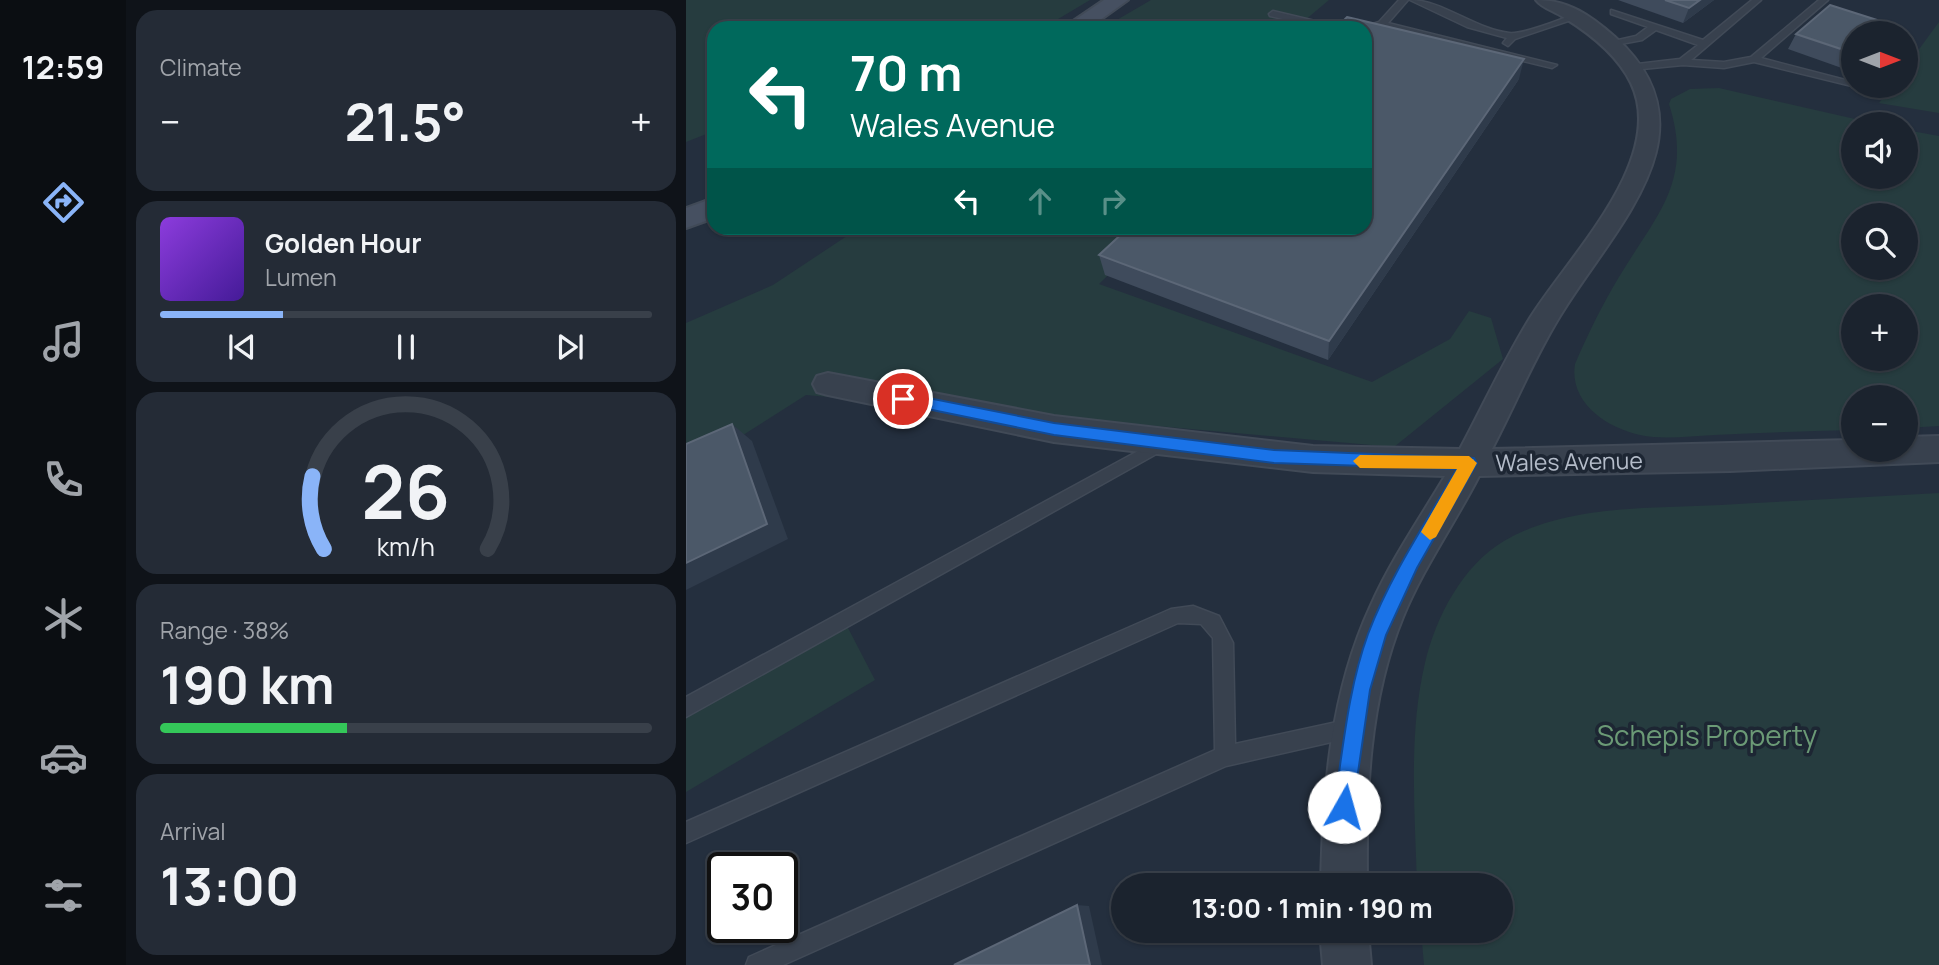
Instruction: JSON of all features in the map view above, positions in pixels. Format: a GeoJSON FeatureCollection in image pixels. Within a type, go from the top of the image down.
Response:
{"type":"FeatureCollection","features":[{"type":"Feature","properties":{"kind":"main road"},"geometry":{"type":"LineString","coordinates":[[1085,21],[1118,0]]}},
{"type":"Feature","properties":{"kind":"main road"},"geometry":{"type":"LineString","coordinates":[[686,219],[707,210]]}},
{"type":"Feature","properties":{"kind":"street"},"geometry":{"type":"LineString","coordinates":[[1344,873],[1344,807],[1354,728],[1377,634],[1411,562],[1469,463],[1540,326],[1642,164],[1649,140],[1651,117],[1646,92],[1632,67],[1610,43],[1576,17],[1545,0]]}},
{"type":"Feature","properties":{"kind":"street","name":"Wales Avenue"},"geometry":{"type":"LineString","coordinates":[[828,384],[1054,429],[1162,444],[1313,459],[1469,463],[1730,458],[1939,449]]}},
{"type":"Feature","properties":{"kind":"street"},"geometry":{"type":"LineString","coordinates":[[1345,943],[1347,965]]}},
{"type":"Feature","properties":{"kind":"lane"},"geometry":{"type":"LineString","coordinates":[[1382,24],[1404,0]]}},
{"type":"Feature","properties":{"kind":"lane"},"geometry":{"type":"LineString","coordinates":[[1414,0],[1470,25],[1513,37],[1576,17]]}},
{"type":"Feature","properties":{"kind":"lane"},"geometry":{"type":"LineString","coordinates":[[1683,62],[1702,43],[1757,0]]}},
{"type":"Feature","properties":{"kind":"lane"},"geometry":{"type":"LineString","coordinates":[[1754,59],[1824,0]]}},
{"type":"Feature","properties":{"kind":"lane"},"geometry":{"type":"LineString","coordinates":[[1614,12],[1702,43]]}},
{"type":"Feature","properties":{"kind":"lane"},"geometry":{"type":"LineString","coordinates":[[1273,14],[1303,21]]}},
{"type":"Feature","properties":{"kind":"lane"},"geometry":{"type":"LineString","coordinates":[[1372,27],[1382,24],[1552,65]]}},
{"type":"Feature","properties":{"kind":"lane"},"geometry":{"type":"LineString","coordinates":[[1610,43],[1639,38],[1655,26]]}},
{"type":"Feature","properties":{"kind":"lane"},"geometry":{"type":"LineString","coordinates":[[1501,52],[1513,37]]}},
{"type":"Feature","properties":{"kind":"lane"},"geometry":{"type":"LineString","coordinates":[[1632,67],[1683,62],[1724,65],[1754,59],[1841,82]]}},
{"type":"Feature","properties":{"kind":"lane"},"geometry":{"type":"LineString","coordinates":[[686,707],[1162,444]]}},
{"type":"Feature","properties":{"kind":"lane"},"geometry":{"type":"LineString","coordinates":[[686,833],[1177,615],[1188,613],[1198,613],[1212,620],[1220,630],[1224,643],[1225,756]]}},
{"type":"Feature","properties":{"kind":"lane"},"geometry":{"type":"LineString","coordinates":[[757,965],[1225,756],[1354,728]]}},
{"type":"Feature","properties":{"kind":"green space"},"geometry":{"type":"Polygon","coordinates":[[[686,0],[1090,0],[1055,21],[707,21],[707,134],[686,142],[686,0]]]}},
{"type":"Feature","properties":{"kind":"green space"},"geometry":{"type":"Polygon","coordinates":[[[1151,0],[1329,0],[1304,21],[1115,21],[1151,0]]]}},
{"type":"Feature","properties":{"kind":"green space"},"geometry":{"type":"Polygon","coordinates":[[[1939,22],[1939,113],[1879,103],[1883,98],[1918,98],[1918,51],[1939,22]]]}},
{"type":"Feature","properties":{"kind":"green space"},"geometry":{"type":"Polygon","coordinates":[[[1719,88],[1841,116],[1841,189],[1918,189],[1918,132],[1939,136],[1939,426],[1918,427],[1918,385],[1841,385],[1841,430],[1658,437],[1640,435],[1614,426],[1592,411],[1578,390],[1575,364],[1607,298],[1658,216],[1674,177],[1677,155],[1676,131],[1669,104],[1671,99],[1690,89],[1719,88]]]}},
{"type":"Feature","properties":{"kind":"green space"},"geometry":{"type":"Polygon","coordinates":[[[848,235],[1149,235],[1099,284],[1372,382],[1450,339],[1469,311],[1491,318],[1503,359],[1394,447],[806,395],[740,437],[686,461],[686,323],[773,285],[848,235]]]}},
{"type":"Feature","properties":{"kind":"green space","name":"Schepis Property"},"geometry":{"type":"Polygon","coordinates":[[[1939,493],[1939,965],[1424,965],[1422,943],[1513,943],[1513,873],[1417,873],[1414,745],[1420,690],[1436,628],[1463,578],[1475,564],[1504,541],[1555,520],[1638,508],[1939,493]]]}},
{"type":"Feature","properties":{"kind":"green space"},"geometry":{"type":"Polygon","coordinates":[[[847,626],[875,680],[686,792],[686,711],[847,626]]]}},
{"type":"Feature","properties":{"kind":"building"},"geometry":{"type":"Polygon","coordinates":[[[1665,0],[1700,0],[1689,8],[1665,0]]]}},
{"type":"Feature","properties":{"kind":"building"},"geometry":{"type":"Polygon","coordinates":[[[1830,5],[1880,21],[1841,21],[1841,49],[1796,34],[1830,5]]]}},
{"type":"Feature","properties":{"kind":"building"},"geometry":{"type":"Polygon","coordinates":[[[1347,17],[1364,21],[1343,21],[1347,17]]]}},
{"type":"Feature","properties":{"kind":"building"},"geometry":{"type":"Polygon","coordinates":[[[1372,23],[1524,59],[1329,341],[1099,255],[1120,235],[1372,235],[1372,23]]]}},
{"type":"Feature","properties":{"kind":"building"},"geometry":{"type":"Polygon","coordinates":[[[732,424],[767,524],[686,563],[686,444],[732,424]]]}},
{"type":"Feature","properties":{"kind":"building"},"geometry":{"type":"Polygon","coordinates":[[[1077,905],[1090,965],[954,965],[1077,905]]]}},
{"type":"Feature","properties":{"kind":"slow traffic"},"geometry":{"type":"LineString","coordinates":[[1360,461],[1469,463],[1430,532]]}},
{"type":"Feature","properties":{"kind":"route"},"geometry":{"type":"LineString","coordinates":[[903,399],[1054,429],[1131,440],[1274,456],[1352,461],[1469,463],[1447,505],[1411,562],[1377,634],[1361,690],[1344,807]]}}]}
